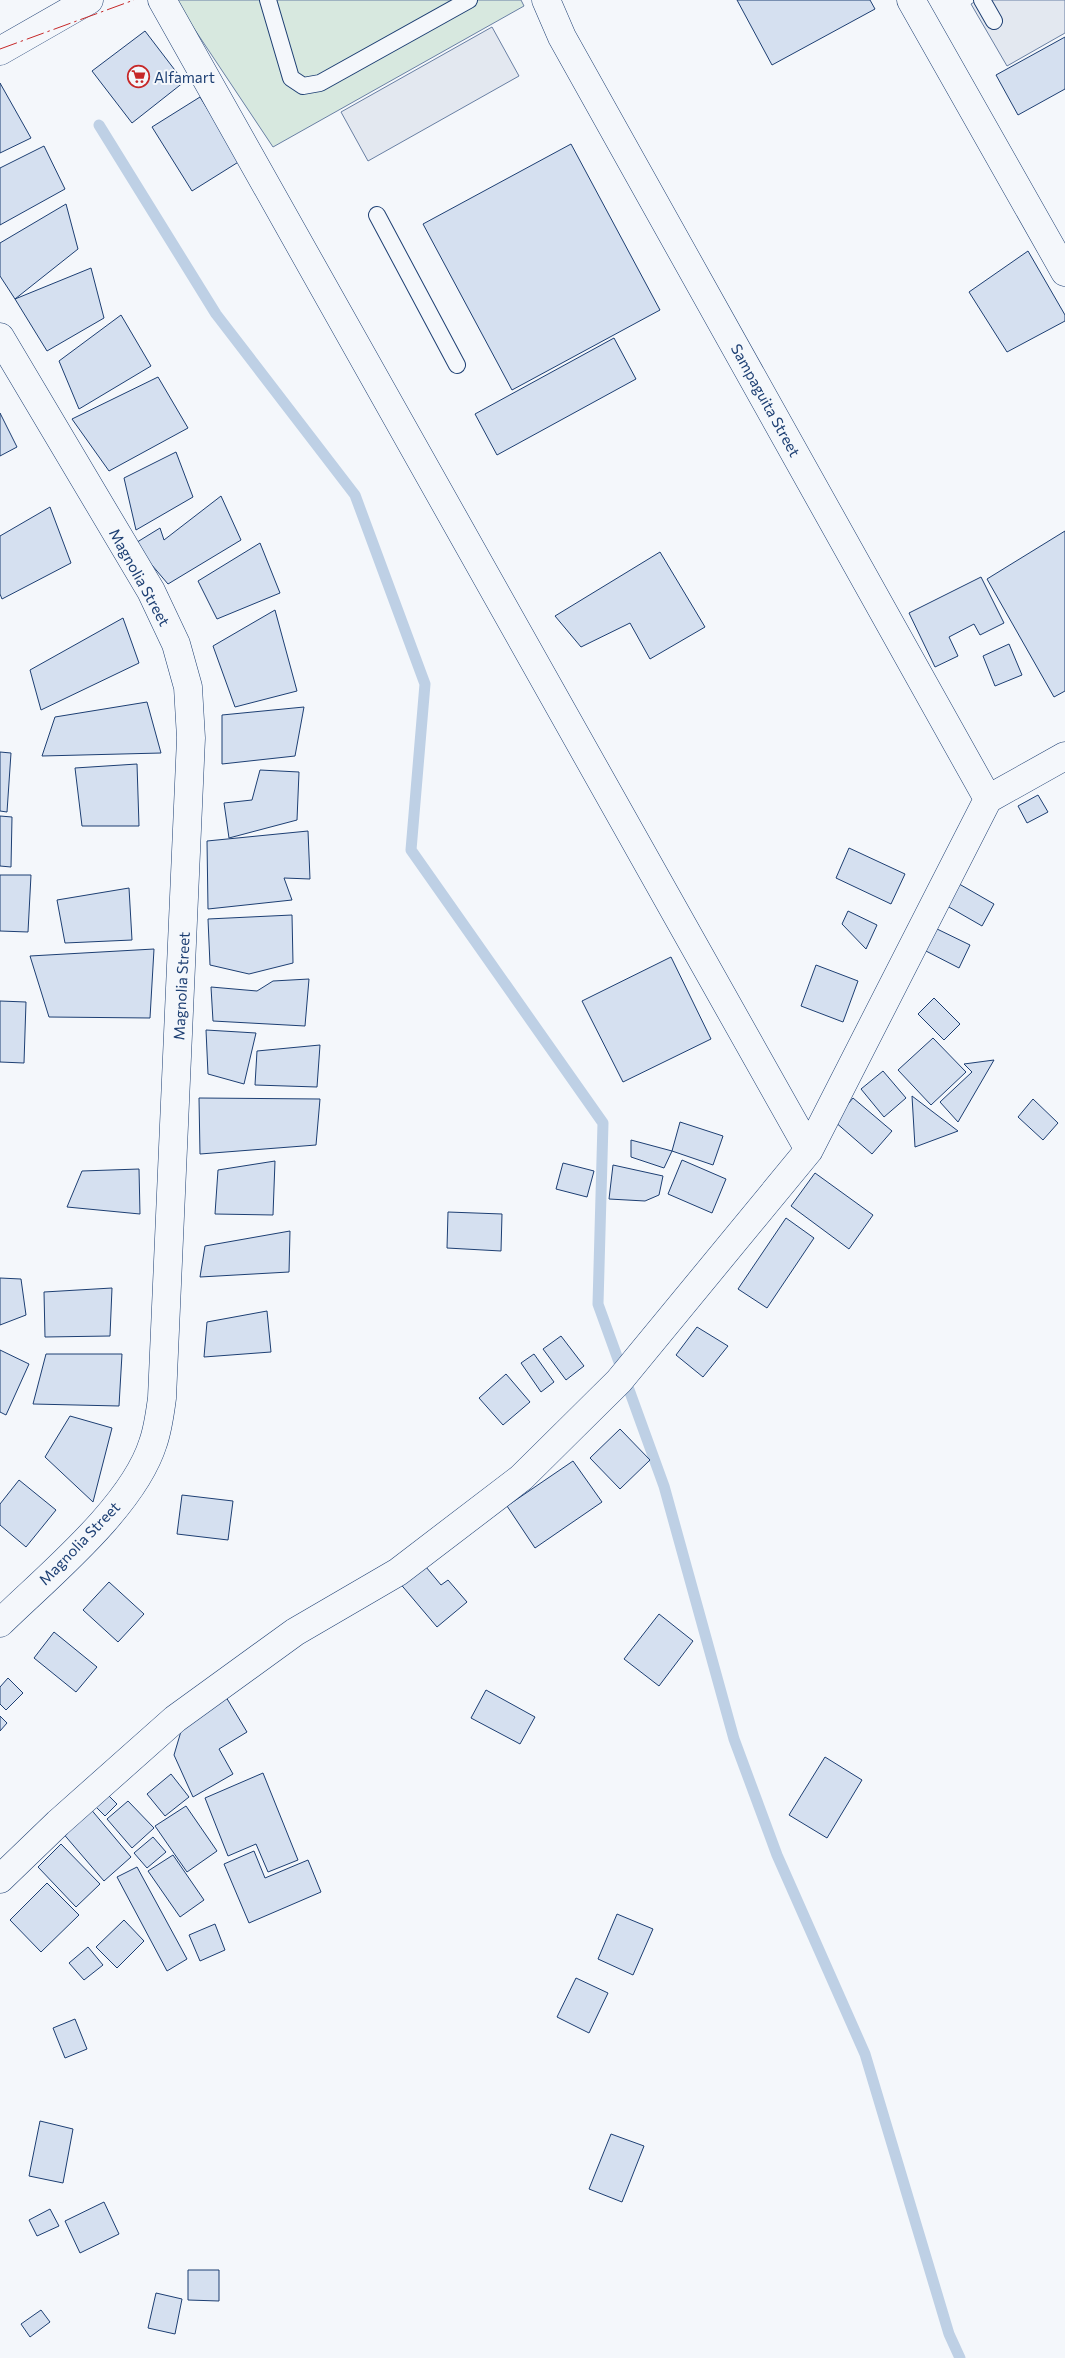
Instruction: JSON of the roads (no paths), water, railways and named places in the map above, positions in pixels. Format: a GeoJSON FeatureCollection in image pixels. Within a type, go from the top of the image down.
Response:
{"type":"FeatureCollection","features":[{"type":"Feature","properties":{"kind":"street"},"geometry":{"type":"LineString","coordinates":[[0,51],[89,0]]}},
{"type":"Feature","properties":{"kind":"street"},"geometry":{"type":"LineString","coordinates":[[162,0],[809,1150]]}},
{"type":"Feature","properties":{"kind":"street","name":"Sampaguita Street"},"geometry":{"type":"LineString","coordinates":[[546,0],[562,37],[988,799]]}},
{"type":"Feature","properties":{"kind":"street"},"geometry":{"type":"LineString","coordinates":[[911,0],[1065,272]]}},
{"type":"Feature","properties":{"kind":"street","name":"Magnolia Street"},"geometry":{"type":"LineString","coordinates":[[0,337],[151,591],[176,644],[188,687],[191,738],[162,1398],[153,1444],[134,1483],[102,1523],[0,1623]]}},
{"type":"Feature","properties":{"kind":"street"},"geometry":{"type":"LineString","coordinates":[[0,1879],[58,1822],[175,1719],[295,1632],[398,1572],[521,1478],[638,1360],[809,1150],[988,799],[1065,756]]}},
{"type":"Feature","properties":{"kind":"lane"},"geometry":{"type":"LineString","coordinates":[[268,0],[291,78],[303,86],[320,83],[469,0]]}},
{"type":"Feature","properties":{"kind":"lane"},"geometry":{"type":"LineString","coordinates":[[982,0],[994,21]]}},
{"type":"Feature","properties":{"kind":"lane"},"geometry":{"type":"LineString","coordinates":[[377,215],[456,365]]}},
{"type":"Feature","properties":{"kind":"waterway"},"geometry":{"type":"LineString","coordinates":[[99,125],[216,314],[355,495],[425,684],[411,850],[603,1123],[598,1304],[664,1486],[734,1739],[777,1855],[865,2054],[949,2334],[960,2358]]}},
{"type":"Feature","properties":{"kind":"place","name":"Alfamart"},"geometry":{"type":"Point","coordinates":[138,77]}}]}
